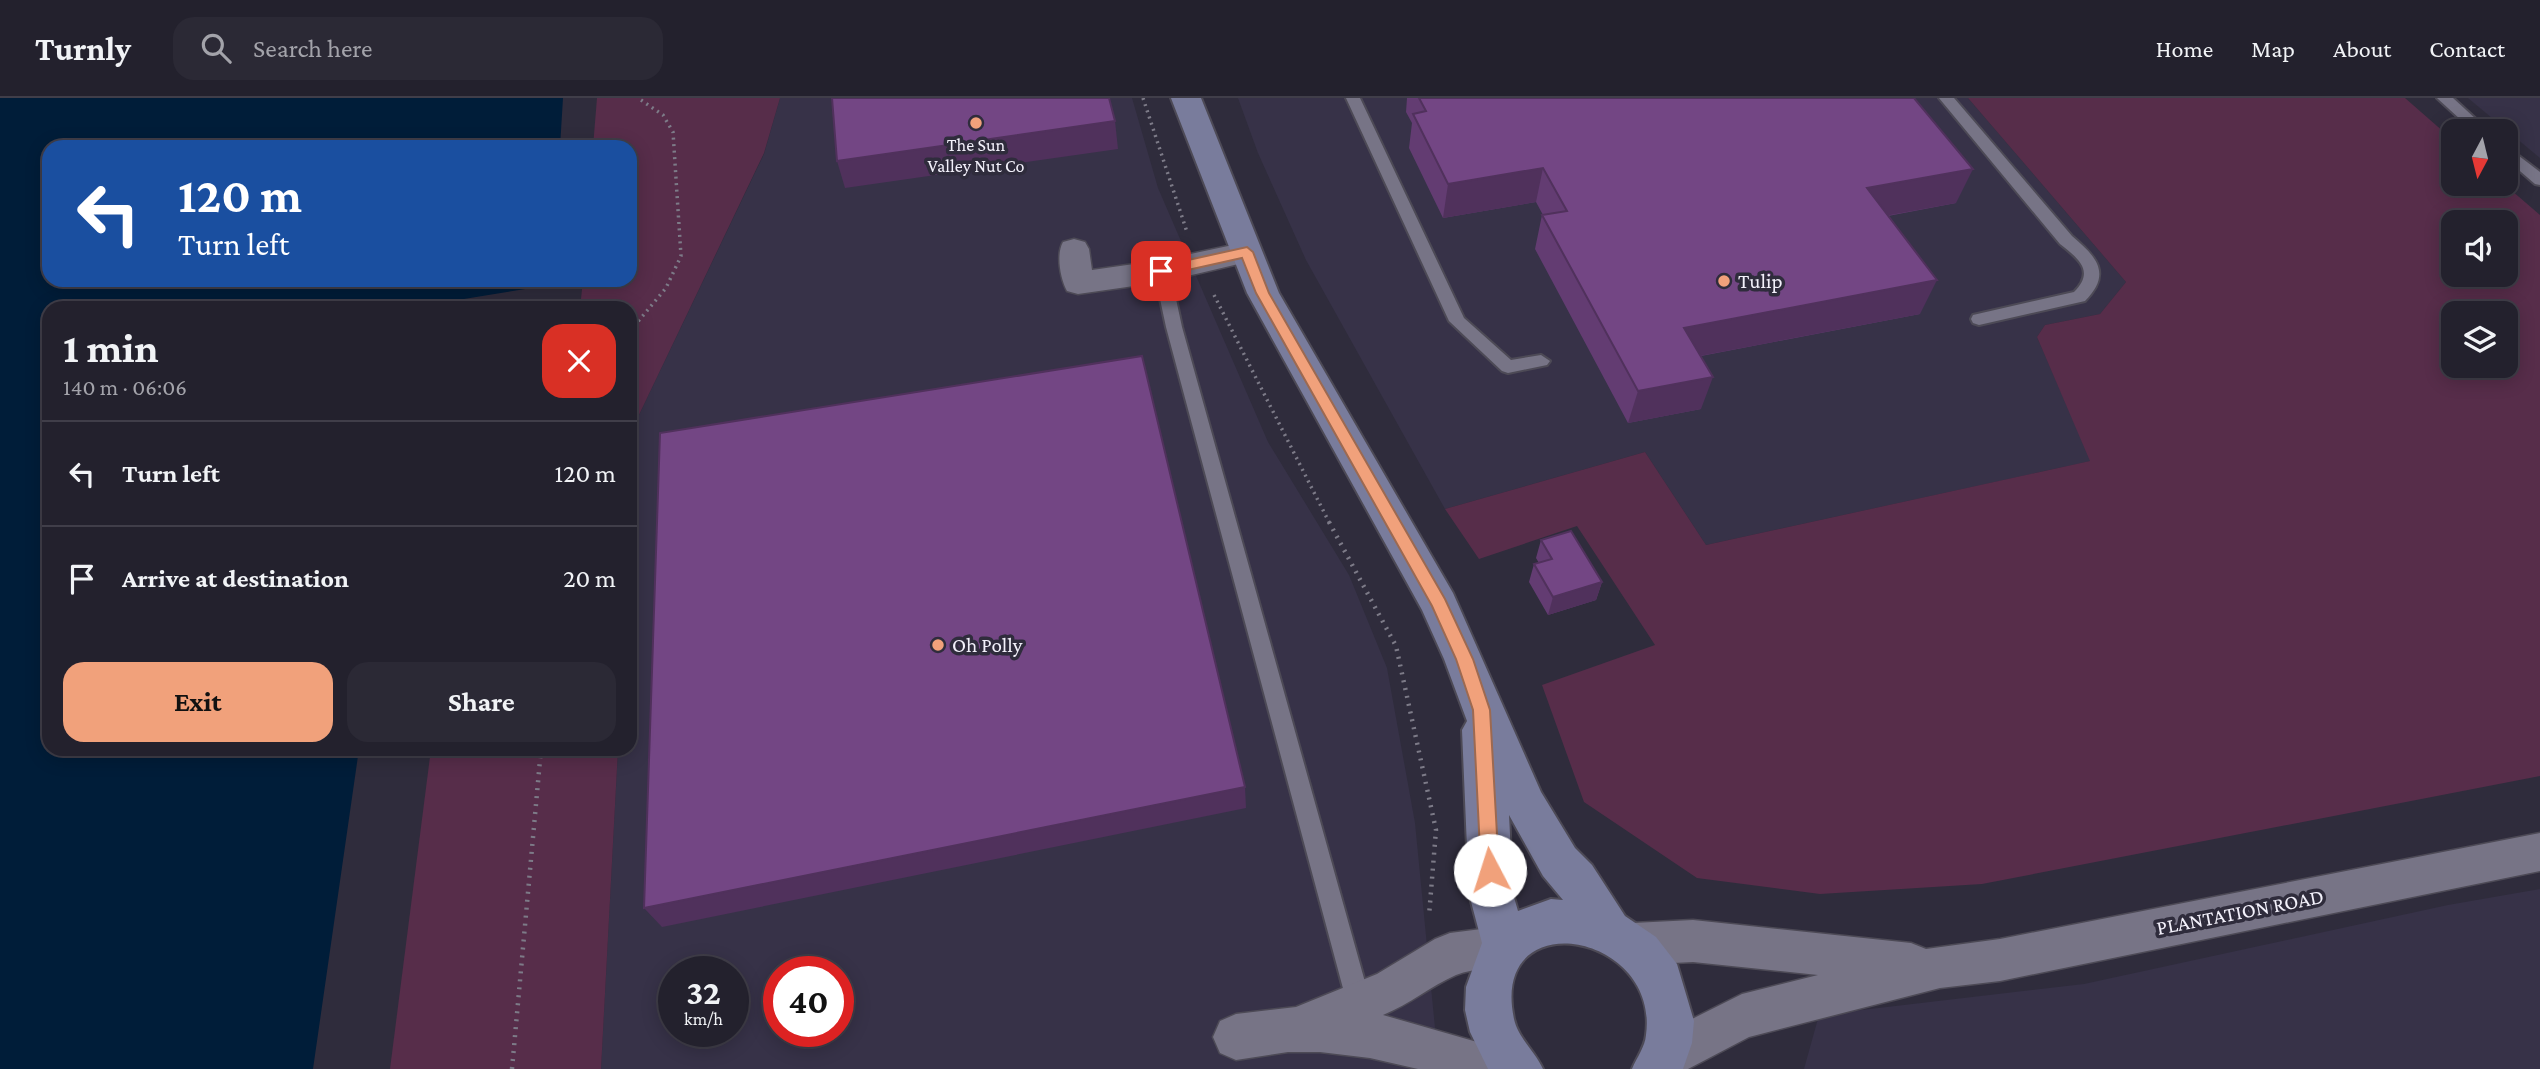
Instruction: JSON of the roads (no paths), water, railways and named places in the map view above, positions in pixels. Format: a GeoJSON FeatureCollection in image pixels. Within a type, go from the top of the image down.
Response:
{"type":"FeatureCollection","features":[{"type":"Feature","properties":{"kind":"street"},"geometry":{"type":"LineString","coordinates":[[1186,98],[1263,293],[1439,604],[1525,806],[1559,862],[1621,936],[1655,968],[1669,996],[1672,1028],[1660,1065]]}},
{"type":"Feature","properties":{"kind":"street"},"geometry":{"type":"LineString","coordinates":[[1074,248],[1078,283],[1161,271],[1247,252]]}},
{"type":"Feature","properties":{"kind":"street"},"geometry":{"type":"LineString","coordinates":[[1482,710],[1491,894],[1506,946]]}},
{"type":"Feature","properties":{"kind":"street","name":"PLANTATION ROAD"},"geometry":{"type":"LineString","coordinates":[[1660,1065],[1742,1016],[1940,967],[2000,960],[2540,852]]}},
{"type":"Feature","properties":{"kind":"street"},"geometry":{"type":"LineString","coordinates":[[1519,1069],[1510,1060],[1493,1032],[1487,1002],[1492,972],[1506,946],[1526,929],[1551,920],[1578,919],[1621,936]]}},
{"type":"Feature","properties":{"kind":"street","name":"PLANTATION ROAD"},"geometry":{"type":"LineString","coordinates":[[1621,936],[1940,967]]}},
{"type":"Feature","properties":{"kind":"street"},"geometry":{"type":"LineString","coordinates":[[1362,1020],[1392,990],[1450,954],[1506,946]]}},
{"type":"Feature","properties":{"kind":"street"},"geometry":{"type":"LineString","coordinates":[[1236,1037],[1362,1020],[1429,1049],[1491,1069]]}},
{"type":"Feature","properties":{"kind":"lane"},"geometry":{"type":"LineString","coordinates":[[1353,98],[1457,321],[1508,367],[1542,361]]}},
{"type":"Feature","properties":{"kind":"lane"},"geometry":{"type":"LineString","coordinates":[[1945,98],[2066,240],[2081,252],[2090,264],[2093,277],[2090,288],[2080,297],[1979,318]]}},
{"type":"Feature","properties":{"kind":"lane"},"geometry":{"type":"LineString","coordinates":[[2444,98],[2468,119]]}},
{"type":"Feature","properties":{"kind":"lane"},"geometry":{"type":"LineString","coordinates":[[2518,161],[2540,180]]}},
{"type":"Feature","properties":{"kind":"lane"},"geometry":{"type":"LineString","coordinates":[[1161,271],[1362,1020]]}},
{"type":"Feature","properties":{"kind":"water"},"geometry":{"type":"Polygon","coordinates":[[[0,98],[563,98],[560,140],[42,140],[42,287],[538,287],[452,301],[42,301],[42,756],[358,756],[313,1069],[0,1069],[0,98]]]}},
{"type":"Feature","properties":{"kind":"place","name":"The Sun Valley Nut Co"},"geometry":{"type":"Point","coordinates":[976,123]}},
{"type":"Feature","properties":{"kind":"place","name":"Tulip"},"geometry":{"type":"Point","coordinates":[1724,281]}},
{"type":"Feature","properties":{"kind":"place","name":"Oh Polly"},"geometry":{"type":"Point","coordinates":[938,645]}}]}
